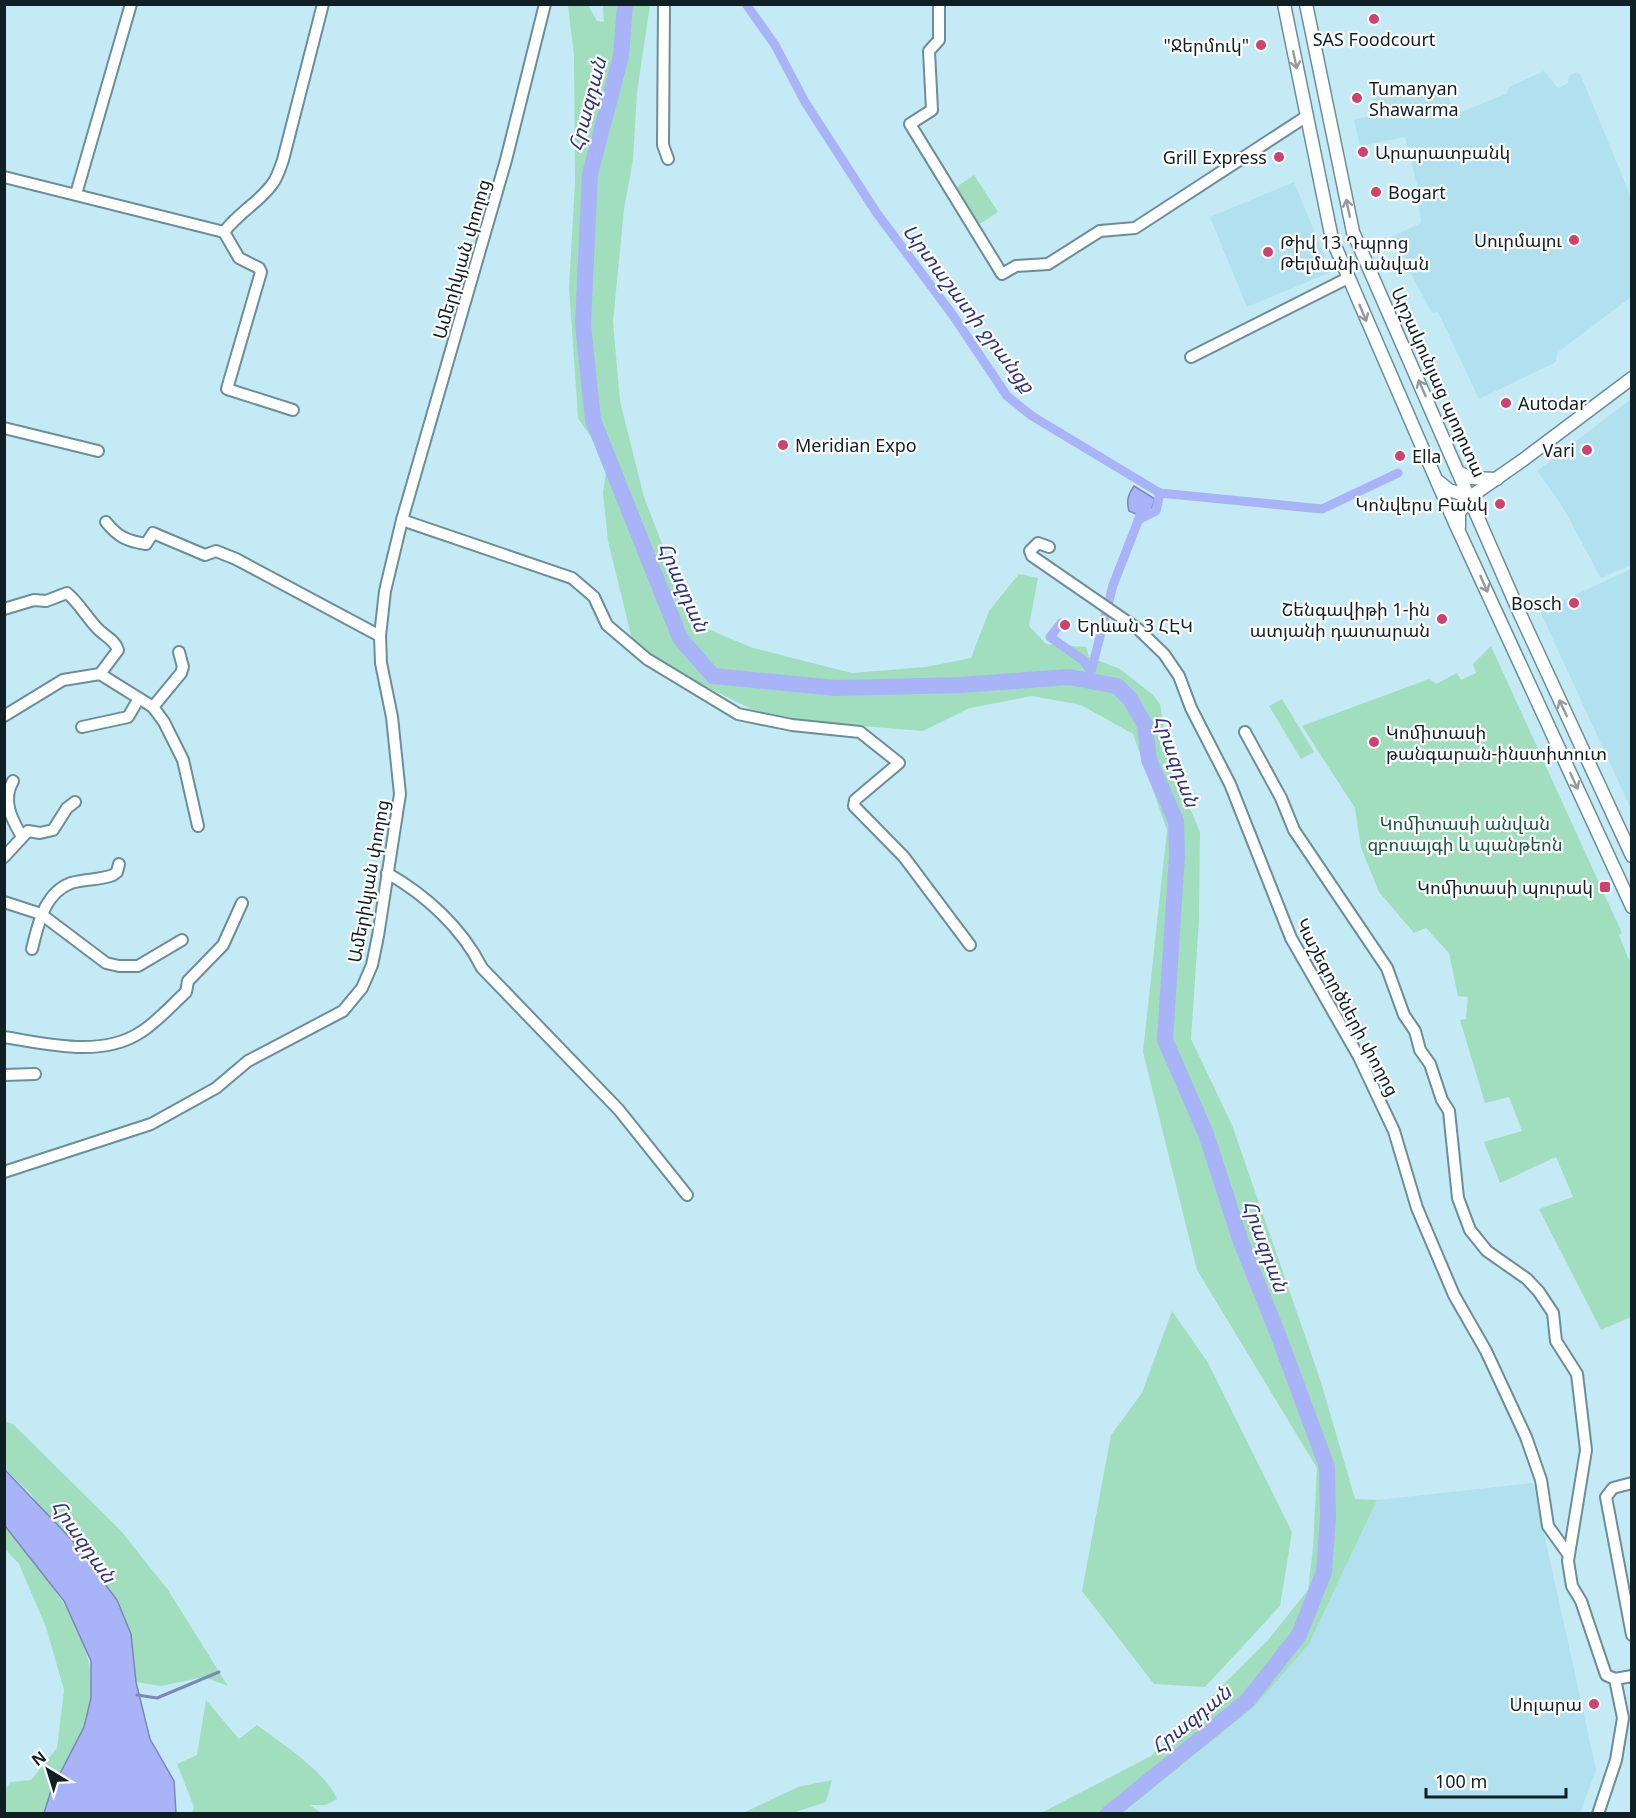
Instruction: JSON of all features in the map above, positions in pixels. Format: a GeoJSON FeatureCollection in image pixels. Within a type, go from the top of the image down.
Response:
{"type":"FeatureCollection","features":[{"type":"Feature","properties":{"kind":"main road"},"geometry":{"type":"LineString","coordinates":[[1284,4],[1332,239],[1437,480],[1632,907]]}},
{"type":"Feature","properties":{"kind":"main road","name":"Արշակունյաց պողոտա"},"geometry":{"type":"LineString","coordinates":[[1306,4],[1353,232],[1458,472],[1632,856]]}},
{"type":"Feature","properties":{"kind":"main road"},"geometry":{"type":"LineString","coordinates":[[1332,239],[1342,243],[1348,241],[1353,232]]}},
{"type":"Feature","properties":{"kind":"main road"},"geometry":{"type":"LineString","coordinates":[[1460,531],[1459,513],[1470,497],[1632,378]]}},
{"type":"Feature","properties":{"kind":"main road"},"geometry":{"type":"LineString","coordinates":[[1458,472],[1471,478],[1493,482]]}},
{"type":"Feature","properties":{"kind":"main road"},"geometry":{"type":"LineString","coordinates":[[1437,480],[1449,489],[1470,497]]}},
{"type":"Feature","properties":{"kind":"street"},"geometry":{"type":"LineString","coordinates":[[76,194],[131,4]]}},
{"type":"Feature","properties":{"kind":"street"},"geometry":{"type":"LineString","coordinates":[[224,232],[237,214],[264,194],[274,182],[283,160],[323,4]]}},
{"type":"Feature","properties":{"kind":"street","name":"Ամերիկյան փողոց"},"geometry":{"type":"LineString","coordinates":[[4,1173],[151,1124],[216,1088],[248,1061],[343,1011],[362,988],[372,965],[400,795],[392,717],[381,663],[380,636],[385,591],[402,520],[506,160],[545,4]]}},
{"type":"Feature","properties":{"kind":"street"},"geometry":{"type":"LineString","coordinates":[[664,4],[663,145],[668,159]]}},
{"type":"Feature","properties":{"kind":"street"},"geometry":{"type":"LineString","coordinates":[[939,4],[939,40],[929,51],[932,110],[910,124],[1002,274],[1016,266],[1048,264],[1100,231],[1135,228],[1307,116]]}},
{"type":"Feature","properties":{"kind":"street"},"geometry":{"type":"LineString","coordinates":[[4,177],[224,232],[239,258],[259,268],[261,272],[227,389],[293,410]]}},
{"type":"Feature","properties":{"kind":"street"},"geometry":{"type":"LineString","coordinates":[[1191,357],[1348,278]]}},
{"type":"Feature","properties":{"kind":"street"},"geometry":{"type":"LineString","coordinates":[[4,428],[98,451]]}},
{"type":"Feature","properties":{"kind":"street"},"geometry":{"type":"LineString","coordinates":[[402,520],[572,578],[594,597],[607,625],[647,659],[738,714],[792,725],[861,732],[899,763],[855,800],[854,806],[904,857],[970,945]]}},
{"type":"Feature","properties":{"kind":"street"},"geometry":{"type":"LineString","coordinates":[[106,522],[116,534],[126,541],[146,544],[153,533],[205,555],[216,551],[236,559],[380,636]]}},
{"type":"Feature","properties":{"kind":"street","name":"Կաշեգործների փողոց"},"geometry":{"type":"LineString","coordinates":[[1049,547],[1038,543],[1030,551],[1032,556],[1138,629],[1164,654],[1179,676],[1191,708],[1230,784],[1291,938],[1359,1057],[1394,1131],[1417,1208],[1454,1295],[1490,1360],[1526,1437],[1541,1480],[1548,1526],[1568,1554]]}},
{"type":"Feature","properties":{"kind":"street"},"geometry":{"type":"LineString","coordinates":[[4,609],[34,600],[46,601],[67,593],[78,602],[99,630],[116,643],[118,650],[100,674]]}},
{"type":"Feature","properties":{"kind":"street"},"geometry":{"type":"LineString","coordinates":[[153,707],[181,673],[183,667],[179,652]]}},
{"type":"Feature","properties":{"kind":"street"},"geometry":{"type":"LineString","coordinates":[[4,716],[63,680],[100,674],[138,700],[153,707],[171,733],[183,760],[198,826]]}},
{"type":"Feature","properties":{"kind":"street"},"geometry":{"type":"LineString","coordinates":[[82,727],[128,717],[138,700]]}},
{"type":"Feature","properties":{"kind":"street","name":"Կաշեգործների փողոց"},"geometry":{"type":"LineString","coordinates":[[1245,732],[1281,798],[1299,838],[1387,968],[1404,1015],[1415,1031],[1420,1050],[1430,1064],[1442,1100],[1449,1111],[1458,1198],[1470,1230],[1487,1251],[1527,1279],[1539,1292],[1553,1313],[1556,1341],[1577,1374],[1586,1450],[1576,1523],[1568,1554],[1572,1586],[1581,1601],[1600,1661],[1606,1675],[1615,1679]]}},
{"type":"Feature","properties":{"kind":"street"},"geometry":{"type":"LineString","coordinates":[[13,781],[7,803],[21,835]]}},
{"type":"Feature","properties":{"kind":"street"},"geometry":{"type":"LineString","coordinates":[[4,857],[21,835],[28,831],[40,833],[53,830],[67,808],[75,802]]}},
{"type":"Feature","properties":{"kind":"street"},"geometry":{"type":"LineString","coordinates":[[32,950],[41,915],[59,890],[69,884],[108,876],[117,872],[119,864]]}},
{"type":"Feature","properties":{"kind":"street"},"geometry":{"type":"LineString","coordinates":[[387,873],[416,890],[470,944],[482,968],[619,1110],[687,1195]]}},
{"type":"Feature","properties":{"kind":"street"},"geometry":{"type":"LineString","coordinates":[[4,902],[41,915],[106,963],[119,966],[138,966],[182,940]]}},
{"type":"Feature","properties":{"kind":"street"},"geometry":{"type":"LineString","coordinates":[[4,1037],[73,1046],[122,1043],[142,1032],[186,992],[188,981],[223,945],[242,903]]}},
{"type":"Feature","properties":{"kind":"street"},"geometry":{"type":"LineString","coordinates":[[4,1075],[35,1074]]}},
{"type":"Feature","properties":{"kind":"street"},"geometry":{"type":"LineString","coordinates":[[1632,1483],[1613,1488],[1606,1497],[1632,1635]]}},
{"type":"Feature","properties":{"kind":"street"},"geometry":{"type":"LineString","coordinates":[[1598,1814],[1616,1760],[1623,1718],[1615,1679],[1632,1676]]}},
{"type":"Feature","properties":{"kind":"shaded area","name":"Սուրմալու"},"geometry":{"type":"Polygon","coordinates":[[[1544,71],[1558,88],[1568,83],[1569,76],[1577,72],[1581,76],[1631,197],[1631,297],[1557,353],[1556,362],[1479,399],[1438,312],[1432,313],[1391,237],[1421,223],[1417,184],[1405,137],[1360,146],[1354,120],[1377,114],[1373,97],[1404,88],[1407,92],[1423,93],[1442,84],[1456,114],[1506,94],[1509,87],[1544,71]]]}},
{"type":"Feature","properties":{"kind":"shaded area"},"geometry":{"type":"Polygon","coordinates":[[[1294,182],[1331,272],[1247,307],[1210,217],[1294,182]]]}},
{"type":"Feature","properties":{"kind":"shaded area"},"geometry":{"type":"Polygon","coordinates":[[[1631,399],[1631,565],[1601,578],[1561,504],[1537,471],[1631,399]]]}},
{"type":"Feature","properties":{"kind":"shaded area"},"geometry":{"type":"Polygon","coordinates":[[[1631,569],[1632,809],[1540,611],[1631,569]]]}},
{"type":"Feature","properties":{"kind":"shaded area"},"geometry":{"type":"Polygon","coordinates":[[[1533,1483],[1596,1770],[1580,1813],[1123,1814],[1254,1707],[1309,1644],[1377,1500],[1533,1483]]]}},
{"type":"Feature","properties":{"kind":"green space"},"geometry":{"type":"Polygon","coordinates":[[[568,5],[588,5],[597,21],[604,22],[603,5],[650,5],[637,92],[633,160],[624,209],[613,322],[620,401],[644,497],[676,580],[705,628],[753,648],[852,673],[926,667],[971,658],[989,611],[1019,574],[1038,578],[1029,626],[1046,644],[1086,647],[1089,657],[1120,669],[1152,694],[1160,704],[1169,758],[1200,832],[1199,920],[1191,1039],[1232,1125],[1321,1382],[1355,1499],[1377,1500],[1309,1644],[1254,1707],[1123,1813],[1041,1813],[1151,1756],[1268,1640],[1308,1590],[1313,1548],[1317,1468],[1197,1270],[1143,1052],[1167,830],[1133,734],[1081,705],[1032,696],[970,708],[923,731],[812,722],[753,710],[669,668],[632,639],[608,541],[603,493],[606,471],[597,446],[578,418],[569,288],[575,182],[574,55],[568,5]]]}},
{"type":"Feature","properties":{"kind":"green space"},"geometry":{"type":"Polygon","coordinates":[[[974,175],[998,212],[978,225],[954,189],[974,175]]]}},
{"type":"Feature","properties":{"kind":"green space","name":"Կոմիտասի անվան զբոսայգի և պանթեոն"},"geometry":{"type":"Polygon","coordinates":[[[1491,646],[1622,933],[1619,935],[1629,960],[1631,959],[1631,1317],[1601,1330],[1539,1209],[1573,1197],[1556,1157],[1500,1183],[1484,1142],[1522,1131],[1509,1097],[1485,1103],[1460,1020],[1466,1019],[1468,997],[1458,996],[1449,953],[1426,928],[1414,933],[1379,892],[1361,848],[1355,808],[1302,726],[1429,679],[1436,684],[1457,673],[1461,680],[1476,673],[1473,664],[1491,646]]]}},
{"type":"Feature","properties":{"kind":"green space"},"geometry":{"type":"Polygon","coordinates":[[[1282,699],[1314,752],[1301,759],[1269,706],[1282,699]]]}},
{"type":"Feature","properties":{"kind":"green space"},"geometry":{"type":"Polygon","coordinates":[[[1172,1311],[1207,1361],[1292,1532],[1280,1606],[1205,1687],[1154,1684],[1082,1591],[1111,1435],[1142,1393],[1172,1311]]]}},
{"type":"Feature","properties":{"kind":"green space"},"geometry":{"type":"Polygon","coordinates":[[[4,1421],[13,1424],[121,1531],[168,1590],[228,1686],[204,1677],[161,1686],[136,1682],[134,1660],[31,1494],[5,1469],[4,1421]]]}},
{"type":"Feature","properties":{"kind":"green space"},"geometry":{"type":"Polygon","coordinates":[[[4,1526],[57,1594],[72,1618],[84,1644],[90,1670],[91,1698],[84,1727],[44,1813],[5,1813],[5,1789],[11,1782],[31,1780],[57,1748],[64,1690],[46,1627],[19,1564],[5,1549],[4,1526]]]}},
{"type":"Feature","properties":{"kind":"green space"},"geometry":{"type":"Polygon","coordinates":[[[206,1700],[239,1739],[257,1725],[290,1749],[323,1778],[337,1799],[326,1805],[310,1805],[321,1813],[192,1813],[194,1807],[177,1764],[197,1755],[206,1700]]]}},
{"type":"Feature","properties":{"kind":"green space"},"geometry":{"type":"Polygon","coordinates":[[[832,1780],[826,1802],[792,1813],[743,1813],[798,1787],[832,1780]]]}},
{"type":"Feature","properties":{"kind":"water"},"geometry":{"type":"Polygon","coordinates":[[[1134,486],[1155,499],[1151,511],[1140,516],[1129,511],[1128,507],[1128,498],[1134,486]]]}},
{"type":"Feature","properties":{"kind":"water"},"geometry":{"type":"Polygon","coordinates":[[[4,1469],[72,1540],[117,1600],[131,1634],[136,1682],[150,1739],[174,1781],[176,1813],[44,1813],[51,1791],[84,1727],[91,1698],[91,1661],[64,1601],[5,1526],[4,1469]]]}},
{"type":"Feature","properties":{"kind":"waterway","name":"Հրազդան"},"geometry":{"type":"LineString","coordinates":[[625,4],[621,56],[590,174],[583,324],[593,420],[680,638],[713,676],[836,688],[960,685],[1069,677],[1117,686],[1130,699],[1145,725],[1149,760],[1176,821],[1177,855],[1165,1040],[1206,1134],[1241,1242],[1327,1467],[1328,1517],[1324,1572],[1299,1635],[1247,1701],[1108,1814]]}},
{"type":"Feature","properties":{"kind":"waterway","name":"Արտաշատի ջրանցք"},"geometry":{"type":"LineString","coordinates":[[746,4],[775,45],[805,102],[876,212],[952,314],[1007,396],[1032,416],[1160,493],[1322,509],[1398,473]]}},
{"type":"Feature","properties":{"kind":"waterway"},"geometry":{"type":"LineString","coordinates":[[1138,520],[1156,511],[1160,493]]}},
{"type":"Feature","properties":{"kind":"waterway"},"geometry":{"type":"LineString","coordinates":[[1089,680],[1113,585],[1140,516],[1140,506]]}},
{"type":"Feature","properties":{"kind":"waterway"},"geometry":{"type":"LineString","coordinates":[[1061,623],[1050,637],[1083,660],[1091,671]]}},
{"type":"Feature","properties":{"kind":"waterway"},"geometry":{"type":"LineString","coordinates":[[137,1695],[157,1698],[219,1672]]}},
{"type":"Feature","properties":{"kind":"place","name":"SAS Foodcourt"},"geometry":{"type":"Point","coordinates":[1374,19]}},
{"type":"Feature","properties":{"kind":"place","name":"\"Ջերմուկ\""},"geometry":{"type":"Point","coordinates":[1261,45]}},
{"type":"Feature","properties":{"kind":"place","name":"Tumanyan Shawarma"},"geometry":{"type":"Point","coordinates":[1357,98]}},
{"type":"Feature","properties":{"kind":"place","name":"Արարատբանկ"},"geometry":{"type":"Point","coordinates":[1363,152]}},
{"type":"Feature","properties":{"kind":"place","name":"Grill Express"},"geometry":{"type":"Point","coordinates":[1279,157]}},
{"type":"Feature","properties":{"kind":"place","name":"Bogart"},"geometry":{"type":"Point","coordinates":[1376,192]}},
{"type":"Feature","properties":{"kind":"place","name":"Սուրմալու"},"geometry":{"type":"Point","coordinates":[1574,240]}},
{"type":"Feature","properties":{"kind":"place","name":"Թիվ 13 Դպրոց Թելմանի անվան"},"geometry":{"type":"Point","coordinates":[1268,252]}},
{"type":"Feature","properties":{"kind":"place","name":"Autodar"},"geometry":{"type":"Point","coordinates":[1506,403]}},
{"type":"Feature","properties":{"kind":"place","name":"Meridian Expo"},"geometry":{"type":"Point","coordinates":[783,445]}},
{"type":"Feature","properties":{"kind":"place","name":"Vari"},"geometry":{"type":"Point","coordinates":[1587,450]}},
{"type":"Feature","properties":{"kind":"place","name":"Ella"},"geometry":{"type":"Point","coordinates":[1400,456]}},
{"type":"Feature","properties":{"kind":"place","name":"Կոնվերս Բանկ"},"geometry":{"type":"Point","coordinates":[1500,504]}},
{"type":"Feature","properties":{"kind":"place","name":"Bosch"},"geometry":{"type":"Point","coordinates":[1574,603]}},
{"type":"Feature","properties":{"kind":"place","name":"Շենգավիթի 1-ին ատյանի դատարան"},"geometry":{"type":"Point","coordinates":[1442,619]}},
{"type":"Feature","properties":{"kind":"place","name":"Երևան 3 ՀԷԿ"},"geometry":{"type":"Point","coordinates":[1065,625]}},
{"type":"Feature","properties":{"kind":"place","name":"Կոմիտասի թանգարան-ինստիտուտ"},"geometry":{"type":"Point","coordinates":[1374,742]}},
{"type":"Feature","properties":{"kind":"place","name":"Կոմիտասի պուրակ"},"geometry":{"type":"Point","coordinates":[1605,887]}},
{"type":"Feature","properties":{"kind":"place","name":"Սոլարա"},"geometry":{"type":"Point","coordinates":[1594,1704]}}]}
